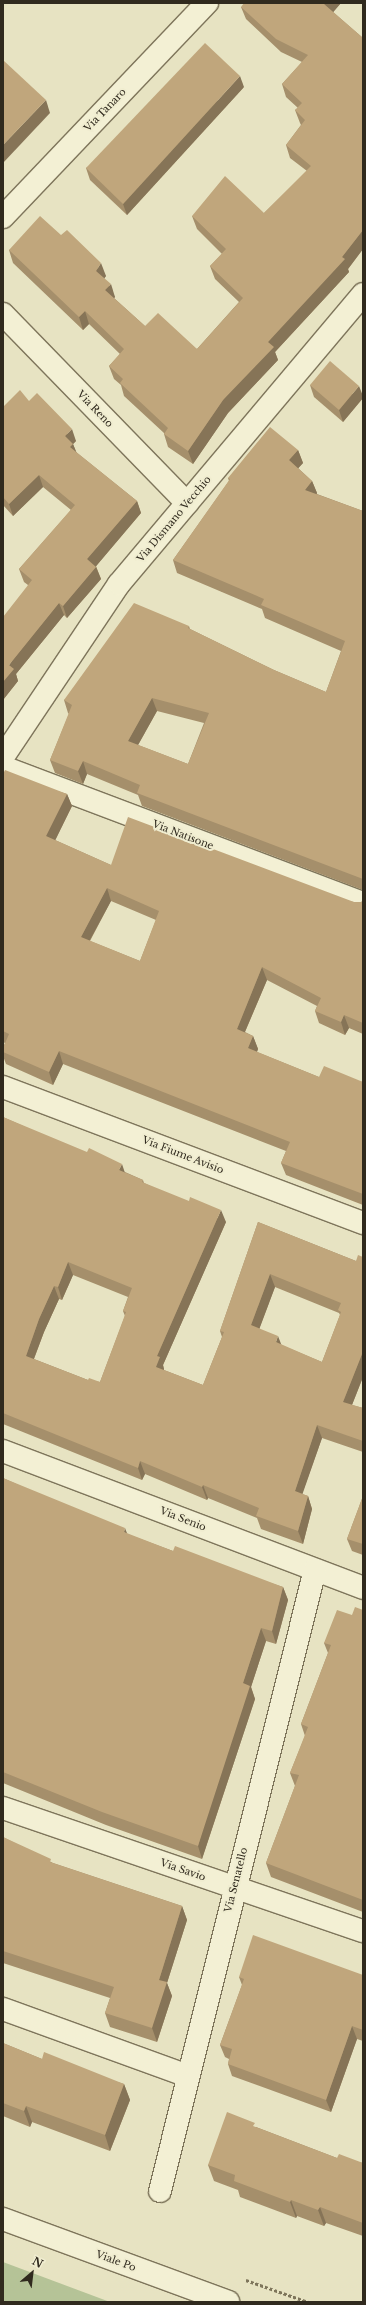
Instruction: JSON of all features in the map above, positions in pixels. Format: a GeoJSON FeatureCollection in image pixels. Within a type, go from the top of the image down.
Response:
{"type":"FeatureCollection","features":[{"type":"Feature","properties":{"kind":"street","name":"Via Tanaro"},"geometry":{"type":"LineString","coordinates":[[3,217],[207,3]]}},
{"type":"Feature","properties":{"kind":"street","name":"Via Dismano Vecchio"},"geometry":{"type":"LineString","coordinates":[[3,757],[119,584],[363,294]]}},
{"type":"Feature","properties":{"kind":"street","name":"Via Reno"},"geometry":{"type":"LineString","coordinates":[[3,314],[187,503]]}},
{"type":"Feature","properties":{"kind":"street","name":"Via Natisone"},"geometry":{"type":"LineString","coordinates":[[3,766],[363,902]]}},
{"type":"Feature","properties":{"kind":"street","name":"Via Fiume Avisio"},"geometry":{"type":"LineString","coordinates":[[3,1087],[363,1223]]}},
{"type":"Feature","properties":{"kind":"street","name":"Via Senio"},"geometry":{"type":"LineString","coordinates":[[3,1451],[363,1588]]}},
{"type":"Feature","properties":{"kind":"street","name":"Via Senatello"},"geometry":{"type":"LineString","coordinates":[[160,2191],[234,1887],[315,1570]]}},
{"type":"Feature","properties":{"kind":"street","name":"Via Savio"},"geometry":{"type":"LineString","coordinates":[[3,1808],[363,1931]]}},
{"type":"Feature","properties":{"kind":"street"},"geometry":{"type":"LineString","coordinates":[[3,2009],[188,2076]]}},
{"type":"Feature","properties":{"kind":"street","name":"Viale Po"},"geometry":{"type":"LineString","coordinates":[[3,2219],[228,2302]]}},
{"type":"Feature","properties":{"kind":"green space"},"geometry":{"type":"Polygon","coordinates":[[[3,2262],[110,2302],[3,2302],[3,2262]]]}},
{"type":"Feature","properties":{"kind":"building"},"geometry":{"type":"Polygon","coordinates":[[[244,3],[325,3],[324,4],[363,38],[363,230],[342,257],[345,259],[268,342],[274,347],[223,400],[188,451],[164,434],[168,428],[120,383],[123,379],[109,366],[124,349],[85,311],[79,317],[9,250],[40,216],[61,235],[67,230],[101,263],[96,271],[111,284],[105,290],[145,326],[158,313],[197,349],[243,298],[210,266],[226,249],[192,216],[225,176],[264,213],[311,166],[286,145],[305,120],[295,110],[302,103],[282,84],[308,55],[276,39],[241,7],[244,3]]]}},
{"type":"Feature","properties":{"kind":"building"},"geometry":{"type":"Polygon","coordinates":[[[205,43],[240,76],[123,204],[86,168],[205,43]]]}},
{"type":"Feature","properties":{"kind":"building"},"geometry":{"type":"Polygon","coordinates":[[[3,60],[46,100],[3,145],[3,60]]]}},
{"type":"Feature","properties":{"kind":"building"},"geometry":{"type":"Polygon","coordinates":[[[330,361],[359,386],[339,410],[310,385],[330,361]]]}},
{"type":"Feature","properties":{"kind":"building"},"geometry":{"type":"Polygon","coordinates":[[[20,390],[29,401],[37,393],[72,429],[65,436],[73,444],[70,447],[137,501],[87,559],[96,567],[63,606],[59,603],[9,665],[14,669],[3,682],[3,617],[32,580],[19,569],[75,505],[39,475],[9,504],[3,497],[3,407],[20,390]]]}},
{"type":"Feature","properties":{"kind":"building"},"geometry":{"type":"Polygon","coordinates":[[[270,427],[298,450],[289,460],[312,481],[305,490],[363,511],[363,879],[137,793],[140,785],[83,761],[78,771],[50,760],[72,705],[64,700],[134,603],[189,626],[188,628],[274,670],[326,692],[345,641],[261,605],[264,599],[173,560],[230,479],[228,478],[270,427]],[[152,698],[128,741],[188,764],[209,713],[152,698]]]}},
{"type":"Feature","properties":{"kind":"building"},"geometry":{"type":"Polygon","coordinates":[[[5,770],[67,794],[46,836],[111,865],[128,817],[354,902],[363,901],[363,1023],[344,1015],[341,1022],[315,1011],[321,998],[262,967],[237,1029],[253,1036],[248,1048],[319,1077],[324,1066],[363,1082],[363,1194],[281,1163],[290,1142],[59,1051],[49,1072],[3,1052],[3,1048],[9,1034],[3,1031],[3,774],[5,770]],[[107,888],[81,937],[140,961],[159,911],[107,888]]]}},
{"type":"Feature","properties":{"kind":"building"},"geometry":{"type":"Polygon","coordinates":[[[3,1117],[87,1152],[89,1148],[122,1164],[119,1170],[143,1180],[142,1182],[189,1201],[190,1197],[221,1210],[157,1356],[160,1357],[156,1367],[203,1385],[224,1332],[220,1331],[258,1222],[356,1261],[358,1255],[363,1257],[363,1354],[343,1402],[363,1408],[363,1441],[317,1425],[295,1491],[308,1496],[298,1531],[256,1516],[259,1508],[203,1485],[202,1487],[140,1461],[138,1468],[3,1413],[3,1117]],[[68,1262],[58,1287],[54,1286],[39,1319],[26,1356],[88,1380],[89,1378],[100,1382],[126,1312],[123,1311],[132,1288],[68,1262]],[[270,1274],[251,1325],[278,1336],[276,1342],[322,1362],[341,1312],[338,1310],[341,1303],[270,1274]]]}},
{"type":"Feature","properties":{"kind":"building"},"geometry":{"type":"Polygon","coordinates":[[[3,1478],[125,1528],[124,1532],[173,1551],[175,1546],[283,1587],[272,1631],[261,1628],[243,1683],[250,1686],[198,1846],[102,1812],[3,1772],[3,1478]]]}},
{"type":"Feature","properties":{"kind":"building"},"geometry":{"type":"Polygon","coordinates":[[[363,1496],[363,1544],[347,1539],[363,1496]]]}},
{"type":"Feature","properties":{"kind":"building"},"geometry":{"type":"Polygon","coordinates":[[[355,1607],[363,1610],[363,1900],[266,1863],[299,1775],[290,1773],[308,1727],[301,1724],[331,1645],[324,1643],[337,1610],[352,1615],[355,1607]]]}},
{"type":"Feature","properties":{"kind":"building"},"geometry":{"type":"Polygon","coordinates":[[[3,1837],[51,1859],[50,1862],[182,1906],[159,1980],[167,1982],[152,2028],[105,2013],[114,1987],[3,1951],[3,1837]]]}},
{"type":"Feature","properties":{"kind":"building"},"geometry":{"type":"Polygon","coordinates":[[[253,1935],[363,1975],[363,2030],[352,2026],[326,2100],[228,2064],[232,2049],[220,2045],[244,1979],[239,1977],[253,1935]]]}},
{"type":"Feature","properties":{"kind":"building"},"geometry":{"type":"Polygon","coordinates":[[[3,2043],[42,2059],[44,2052],[124,2084],[105,2135],[26,2106],[24,2111],[3,2103],[3,2043]]]}},
{"type":"Feature","properties":{"kind":"building"},"geometry":{"type":"Polygon","coordinates":[[[227,2112],[255,2123],[253,2126],[337,2158],[339,2154],[363,2163],[363,2223],[320,2207],[318,2210],[291,2200],[290,2202],[234,2181],[235,2175],[208,2165],[227,2112]]]}}]}
